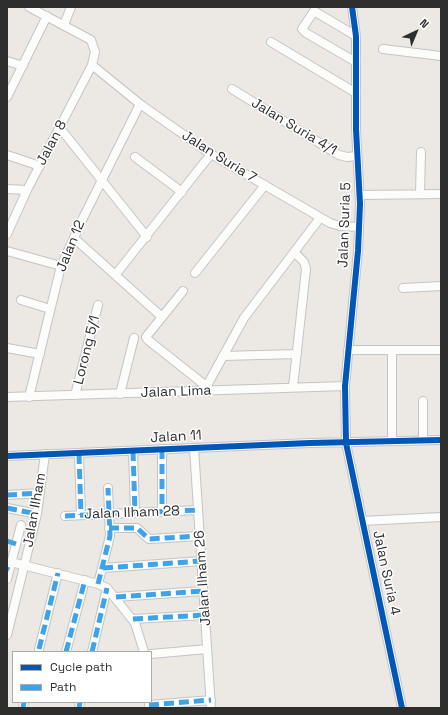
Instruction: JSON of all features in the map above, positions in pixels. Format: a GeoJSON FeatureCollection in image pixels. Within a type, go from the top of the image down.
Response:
{"type":"FeatureCollection","features":[{"type":"Feature","properties":{"kind":"street"},"geometry":{"type":"LineString","coordinates":[[29,7],[64,25],[71,7]]}},
{"type":"Feature","properties":{"kind":"street","name":"Jalan Suria 5"},"geometry":{"type":"LineString","coordinates":[[346,443],[345,386],[358,250],[360,195],[357,156],[356,36],[352,7]]}},
{"type":"Feature","properties":{"kind":"street"},"geometry":{"type":"LineString","coordinates":[[356,36],[317,12],[312,12],[302,28],[302,31],[356,62]]}},
{"type":"Feature","properties":{"kind":"street"},"geometry":{"type":"LineString","coordinates":[[7,97],[47,16]]}},
{"type":"Feature","properties":{"kind":"street","name":"Jalan 8"},"geometry":{"type":"LineString","coordinates":[[7,234],[27,190],[92,65],[95,52],[91,40],[64,25]]}},
{"type":"Feature","properties":{"kind":"street"},"geometry":{"type":"LineString","coordinates":[[270,42],[356,93]]}},
{"type":"Feature","properties":{"kind":"street"},"geometry":{"type":"LineString","coordinates":[[383,48],[441,56]]}},
{"type":"Feature","properties":{"kind":"street"},"geometry":{"type":"LineString","coordinates":[[7,61],[23,66]]}},
{"type":"Feature","properties":{"kind":"street","name":"Jalan Suria 7"},"geometry":{"type":"LineString","coordinates":[[92,65],[140,104],[212,154],[320,218],[340,226],[358,227]]}},
{"type":"Feature","properties":{"kind":"street","name":"Jalan Suria 4/1"},"geometry":{"type":"LineString","coordinates":[[232,89],[339,155],[347,157],[357,156]]}},
{"type":"Feature","properties":{"kind":"street","name":"Jalan 12"},"geometry":{"type":"LineString","coordinates":[[29,397],[61,266],[140,104]]}},
{"type":"Feature","properties":{"kind":"street"},"geometry":{"type":"LineString","coordinates":[[60,128],[147,237]]}},
{"type":"Feature","properties":{"kind":"street"},"geometry":{"type":"LineString","coordinates":[[420,194],[421,152]]}},
{"type":"Feature","properties":{"kind":"street"},"geometry":{"type":"LineString","coordinates":[[116,274],[212,154]]}},
{"type":"Feature","properties":{"kind":"street"},"geometry":{"type":"LineString","coordinates":[[7,155],[40,166]]}},
{"type":"Feature","properties":{"kind":"street"},"geometry":{"type":"LineString","coordinates":[[135,157],[182,192]]}},
{"type":"Feature","properties":{"kind":"street"},"geometry":{"type":"LineString","coordinates":[[195,273],[265,186]]}},
{"type":"Feature","properties":{"kind":"street"},"geometry":{"type":"LineString","coordinates":[[7,190],[27,190]]}},
{"type":"Feature","properties":{"kind":"street"},"geometry":{"type":"LineString","coordinates":[[360,195],[441,194]]}},
{"type":"Feature","properties":{"kind":"street"},"geometry":{"type":"LineString","coordinates":[[183,291],[146,337],[205,388],[244,318],[320,218]]}},
{"type":"Feature","properties":{"kind":"street"},"geometry":{"type":"LineString","coordinates":[[74,238],[116,274],[162,317]]}},
{"type":"Feature","properties":{"kind":"street"},"geometry":{"type":"LineString","coordinates":[[7,251],[61,266]]}},
{"type":"Feature","properties":{"kind":"street"},"geometry":{"type":"LineString","coordinates":[[293,387],[306,269],[304,262],[294,252]]}},
{"type":"Feature","properties":{"kind":"street"},"geometry":{"type":"LineString","coordinates":[[403,288],[441,286]]}},
{"type":"Feature","properties":{"kind":"street"},"geometry":{"type":"LineString","coordinates":[[21,300],[50,309]]}},
{"type":"Feature","properties":{"kind":"street","name":"Lorong 5/1"},"geometry":{"type":"LineString","coordinates":[[76,396],[98,305]]}},
{"type":"Feature","properties":{"kind":"street"},"geometry":{"type":"LineString","coordinates":[[120,394],[134,338]]}},
{"type":"Feature","properties":{"kind":"street"},"geometry":{"type":"LineString","coordinates":[[7,348],[40,354]]}},
{"type":"Feature","properties":{"kind":"street"},"geometry":{"type":"LineString","coordinates":[[348,350],[441,350]]}},
{"type":"Feature","properties":{"kind":"street"},"geometry":{"type":"LineString","coordinates":[[392,350],[392,441]]}},
{"type":"Feature","properties":{"kind":"street"},"geometry":{"type":"LineString","coordinates":[[222,356],[297,354]]}},
{"type":"Feature","properties":{"kind":"street","name":"Jalan Lima"},"geometry":{"type":"LineString","coordinates":[[7,397],[120,394],[205,388],[345,386]]}},
{"type":"Feature","properties":{"kind":"street"},"geometry":{"type":"LineString","coordinates":[[423,440],[424,401]]}},
{"type":"Feature","properties":{"kind":"street","name":"Jalan 11"},"geometry":{"type":"LineString","coordinates":[[7,456],[310,443],[441,440]]}},
{"type":"Feature","properties":{"kind":"street","name":"Jalan Suria 4"},"geometry":{"type":"LineString","coordinates":[[346,443],[402,708]]}},
{"type":"Feature","properties":{"kind":"street","name":"Jalan Ilham 26"},"geometry":{"type":"LineString","coordinates":[[194,448],[211,704]]}},
{"type":"Feature","properties":{"kind":"street"},"geometry":{"type":"LineString","coordinates":[[162,450],[162,512]]}},
{"type":"Feature","properties":{"kind":"street"},"geometry":{"type":"LineString","coordinates":[[133,451],[135,513]]}},
{"type":"Feature","properties":{"kind":"street","name":"Jalan Ilham"},"geometry":{"type":"LineString","coordinates":[[7,635],[37,514],[45,454]]}},
{"type":"Feature","properties":{"kind":"street"},"geometry":{"type":"LineString","coordinates":[[79,454],[81,515]]}},
{"type":"Feature","properties":{"kind":"street"},"geometry":{"type":"LineString","coordinates":[[98,584],[108,546],[110,528],[108,514],[108,488]]}},
{"type":"Feature","properties":{"kind":"street"},"geometry":{"type":"LineString","coordinates":[[7,495],[40,493]]}},
{"type":"Feature","properties":{"kind":"street"},"geometry":{"type":"LineString","coordinates":[[7,508],[37,514]]}},
{"type":"Feature","properties":{"kind":"street","name":"Jalan Ilham 28"},"geometry":{"type":"LineString","coordinates":[[65,516],[198,510]]}},
{"type":"Feature","properties":{"kind":"street"},"geometry":{"type":"LineString","coordinates":[[362,521],[441,518]]}},
{"type":"Feature","properties":{"kind":"street"},"geometry":{"type":"LineString","coordinates":[[7,579],[21,525]]}},
{"type":"Feature","properties":{"kind":"street"},"geometry":{"type":"LineString","coordinates":[[110,528],[137,528],[149,539],[200,536]]}},
{"type":"Feature","properties":{"kind":"street"},"geometry":{"type":"LineString","coordinates":[[7,541],[16,544]]}},
{"type":"Feature","properties":{"kind":"street"},"geometry":{"type":"LineString","coordinates":[[102,568],[202,561]]}},
{"type":"Feature","properties":{"kind":"street"},"geometry":{"type":"LineString","coordinates":[[9,567],[25,565]]}},
{"type":"Feature","properties":{"kind":"street","name":"Jalan Ilham"},"geometry":{"type":"LineString","coordinates":[[25,565],[85,580],[107,588],[133,619],[144,651]]}},
{"type":"Feature","properties":{"kind":"street"},"geometry":{"type":"LineString","coordinates":[[38,649],[58,573]]}},
{"type":"Feature","properties":{"kind":"street"},"geometry":{"type":"LineString","coordinates":[[66,651],[85,580]]}},
{"type":"Feature","properties":{"kind":"street"},"geometry":{"type":"LineString","coordinates":[[92,651],[107,588]]}},
{"type":"Feature","properties":{"kind":"street"},"geometry":{"type":"LineString","coordinates":[[116,597],[204,591]]}},
{"type":"Feature","properties":{"kind":"street"},"geometry":{"type":"LineString","coordinates":[[133,619],[205,615]]}},
{"type":"Feature","properties":{"kind":"street"},"geometry":{"type":"LineString","coordinates":[[152,654],[207,649]]}},
{"type":"Feature","properties":{"kind":"street"},"geometry":{"type":"LineString","coordinates":[[396,708],[400,699]]}},
{"type":"Feature","properties":{"kind":"street"},"geometry":{"type":"LineString","coordinates":[[149,705],[211,704]]}},
{"type":"Feature","properties":{"kind":"marked path"},"geometry":{"type":"LineString","coordinates":[[162,449],[162,512]]}},
{"type":"Feature","properties":{"kind":"marked path"},"geometry":{"type":"LineString","coordinates":[[133,451],[135,513]]}},
{"type":"Feature","properties":{"kind":"marked path"},"geometry":{"type":"LineString","coordinates":[[79,454],[81,515]]}},
{"type":"Feature","properties":{"kind":"marked path"},"geometry":{"type":"LineString","coordinates":[[98,584],[110,536],[108,488]]}},
{"type":"Feature","properties":{"kind":"marked path"},"geometry":{"type":"LineString","coordinates":[[7,495],[40,493]]}},
{"type":"Feature","properties":{"kind":"marked path"},"geometry":{"type":"LineString","coordinates":[[7,508],[37,514]]}},
{"type":"Feature","properties":{"kind":"marked path"},"geometry":{"type":"LineString","coordinates":[[65,516],[198,510]]}},
{"type":"Feature","properties":{"kind":"marked path"},"geometry":{"type":"LineString","coordinates":[[109,528],[137,528],[149,539],[200,536]]}},
{"type":"Feature","properties":{"kind":"marked path"},"geometry":{"type":"LineString","coordinates":[[7,541],[16,544]]}},
{"type":"Feature","properties":{"kind":"marked path"},"geometry":{"type":"LineString","coordinates":[[103,568],[201,561]]}},
{"type":"Feature","properties":{"kind":"marked path"},"geometry":{"type":"LineString","coordinates":[[39,649],[58,573]]}},
{"type":"Feature","properties":{"kind":"marked path"},"geometry":{"type":"LineString","coordinates":[[66,651],[85,580]]}},
{"type":"Feature","properties":{"kind":"marked path"},"geometry":{"type":"LineString","coordinates":[[92,651],[107,588]]}},
{"type":"Feature","properties":{"kind":"marked path"},"geometry":{"type":"LineString","coordinates":[[116,597],[203,591]]}},
{"type":"Feature","properties":{"kind":"marked path"},"geometry":{"type":"LineString","coordinates":[[133,619],[205,615]]}},
{"type":"Feature","properties":{"kind":"marked path"},"geometry":{"type":"LineString","coordinates":[[149,705],[211,700]]}},
{"type":"Feature","properties":{"kind":"marked path"},"geometry":{"type":"LineString","coordinates":[[23,708],[24,703]]}},
{"type":"Feature","properties":{"kind":"marked path"},"geometry":{"type":"LineString","coordinates":[[79,708],[80,703]]}},
{"type":"Feature","properties":{"kind":"cycle path"},"geometry":{"type":"LineString","coordinates":[[352,7],[356,36],[356,129],[360,204],[358,251],[345,386],[346,443],[402,708]]}},
{"type":"Feature","properties":{"kind":"cycle path"},"geometry":{"type":"LineString","coordinates":[[7,456],[310,443],[441,440]]}}]}
